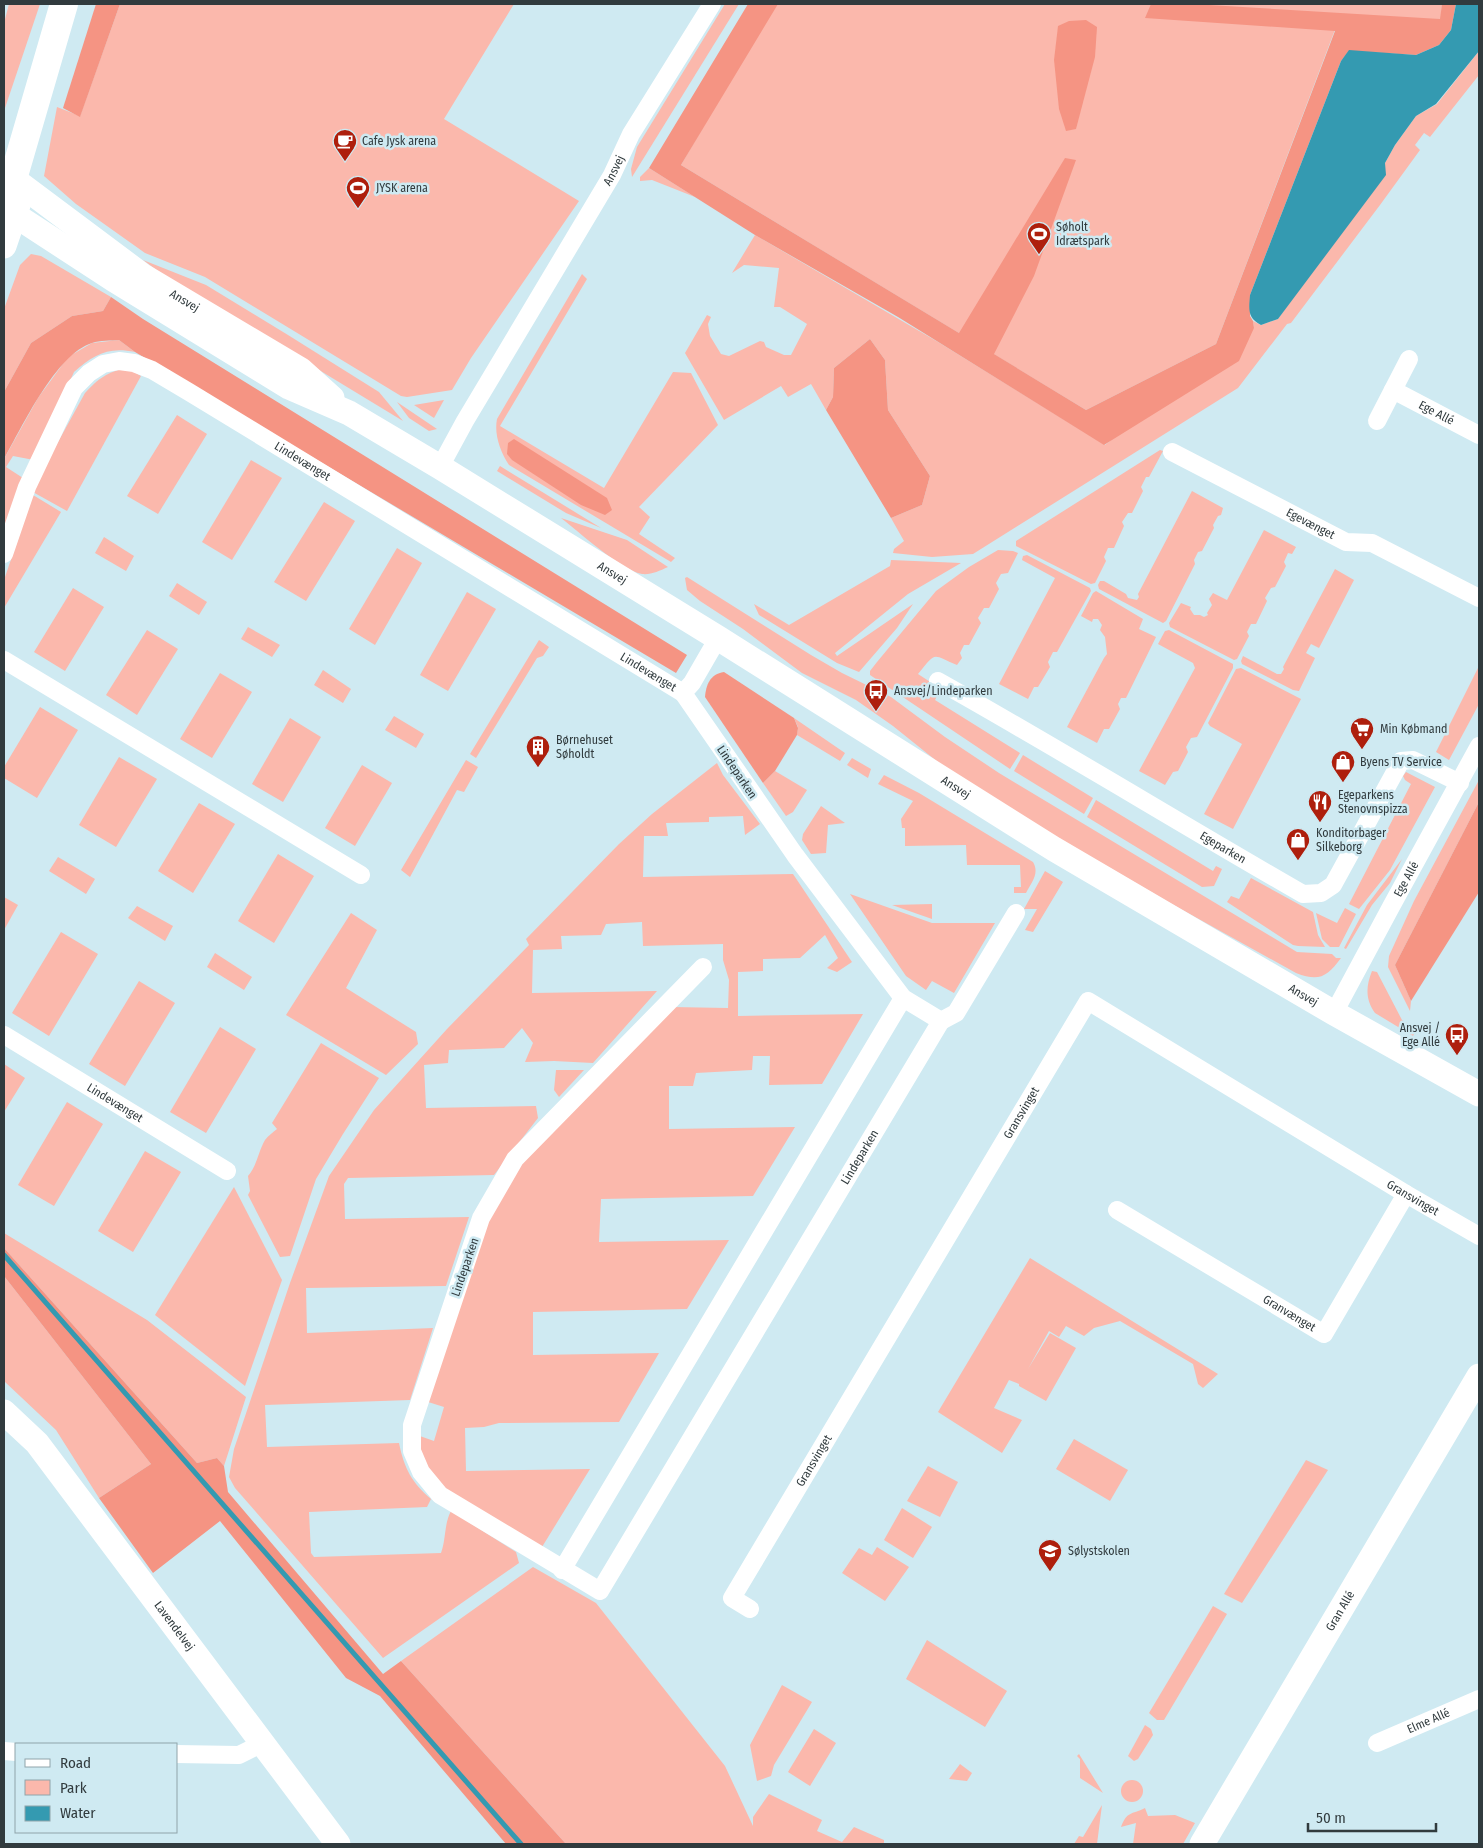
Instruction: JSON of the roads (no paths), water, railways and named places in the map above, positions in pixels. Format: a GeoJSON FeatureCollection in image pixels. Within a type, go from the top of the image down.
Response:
{"type":"FeatureCollection","features":[{"type":"Feature","properties":{"kind":"highway"},"geometry":{"type":"LineString","coordinates":[[9,212],[12,196],[11,175],[56,4]]}},
{"type":"Feature","properties":{"kind":"highway"},"geometry":{"type":"LineString","coordinates":[[11,175],[64,4]]}},
{"type":"Feature","properties":{"kind":"highway"},"geometry":{"type":"LineString","coordinates":[[11,175],[41,133],[80,4]]}},
{"type":"Feature","properties":{"kind":"street","name":"Ansvej"},"geometry":{"type":"LineString","coordinates":[[440,467],[612,175],[631,134],[712,4]]}},
{"type":"Feature","properties":{"kind":"street","name":"Ansvej"},"geometry":{"type":"LineString","coordinates":[[11,175],[143,276],[301,370],[349,413]]}},
{"type":"Feature","properties":{"kind":"street","name":"Ansvej"},"geometry":{"type":"LineString","coordinates":[[9,212],[113,279],[289,387],[349,413],[440,467],[718,638],[1054,850],[1334,1013],[1479,1094]]}},
{"type":"Feature","properties":{"kind":"street"},"geometry":{"type":"LineString","coordinates":[[4,246],[9,212]]}},
{"type":"Feature","properties":{"kind":"street"},"geometry":{"type":"LineString","coordinates":[[1377,420],[1409,359]]}},
{"type":"Feature","properties":{"kind":"street","name":"Lindevænget"},"geometry":{"type":"LineString","coordinates":[[4,554],[27,487],[74,388],[103,364],[120,361],[134,363],[154,371],[189,392],[683,693]]}},
{"type":"Feature","properties":{"kind":"street","name":"Ege Allé"},"geometry":{"type":"LineString","coordinates":[[1393,390],[1479,434]]}},
{"type":"Feature","properties":{"kind":"street","name":"Egevænget"},"geometry":{"type":"LineString","coordinates":[[1172,452],[1346,542],[1372,543],[1479,598]]}},
{"type":"Feature","properties":{"kind":"street"},"geometry":{"type":"LineString","coordinates":[[683,693],[692,683],[718,638]]}},
{"type":"Feature","properties":{"kind":"street"},"geometry":{"type":"LineString","coordinates":[[4,660],[361,874]]}},
{"type":"Feature","properties":{"kind":"street","name":"Egeparken"},"geometry":{"type":"LineString","coordinates":[[938,681],[1303,894],[1320,893],[1333,885],[1401,761],[1413,760],[1460,783]]}},
{"type":"Feature","properties":{"kind":"street","name":"Lindeparken"},"geometry":{"type":"LineString","coordinates":[[683,693],[795,855],[903,998],[941,1021]]}},
{"type":"Feature","properties":{"kind":"street","name":"Ege Allé"},"geometry":{"type":"LineString","coordinates":[[1334,1013],[1479,746]]}},
{"type":"Feature","properties":{"kind":"street","name":"Lindeparken"},"geometry":{"type":"LineString","coordinates":[[703,967],[515,1159],[481,1218],[412,1425],[412,1451],[421,1472],[440,1495],[562,1570],[600,1591],[941,1021],[956,1013],[1016,913]]}},
{"type":"Feature","properties":{"kind":"street"},"geometry":{"type":"LineString","coordinates":[[562,1570],[903,998]]}},
{"type":"Feature","properties":{"kind":"street","name":"Gransvinget"},"geometry":{"type":"LineString","coordinates":[[750,1609],[732,1598],[1088,1001],[1406,1194],[1479,1236]]}},
{"type":"Feature","properties":{"kind":"street","name":"Lindevænget"},"geometry":{"type":"LineString","coordinates":[[4,1035],[227,1171]]}},
{"type":"Feature","properties":{"kind":"street","name":"Granvænget"},"geometry":{"type":"LineString","coordinates":[[1117,1210],[1324,1334],[1406,1194]]}},
{"type":"Feature","properties":{"kind":"street","name":"Gran Allé"},"geometry":{"type":"LineString","coordinates":[[1202,1844],[1479,1376]]}},
{"type":"Feature","properties":{"kind":"street","name":"Lavendelvej"},"geometry":{"type":"LineString","coordinates":[[4,1412],[37,1443],[338,1844]]}},
{"type":"Feature","properties":{"kind":"street","name":"Elme Allé"},"geometry":{"type":"LineString","coordinates":[[1377,1743],[1479,1699]]}},
{"type":"Feature","properties":{"kind":"street"},"geometry":{"type":"LineString","coordinates":[[178,1754],[239,1755],[263,1743]]}},
{"type":"Feature","properties":{"kind":"water"},"geometry":{"type":"Polygon","coordinates":[[[1456,4],[1479,4],[1479,51],[1436,104],[1416,116],[1395,145],[1385,163],[1386,175],[1278,319],[1261,325],[1256,322],[1250,313],[1250,295],[1341,61],[1349,50],[1416,55],[1439,45],[1451,30],[1456,4]]]}},
{"type":"Feature","properties":{"kind":"waterway"},"geometry":{"type":"LineString","coordinates":[[4,1255],[521,1844]]}},
{"type":"Feature","properties":{"kind":"place","name":"Cafe Jysk arena"},"geometry":{"type":"Point","coordinates":[345,162]}},
{"type":"Feature","properties":{"kind":"place","name":"JYSK arena"},"geometry":{"type":"Point","coordinates":[358,209]}},
{"type":"Feature","properties":{"kind":"place","name":"Søholt Idrætspark"},"geometry":{"type":"Point","coordinates":[1039,255]}},
{"type":"Feature","properties":{"kind":"place","name":"Ansvej/Lindeparken"},"geometry":{"type":"Point","coordinates":[876,712]}},
{"type":"Feature","properties":{"kind":"place","name":"Min Købmand"},"geometry":{"type":"Point","coordinates":[1362,750]}},
{"type":"Feature","properties":{"kind":"place","name":"Børnehuset Søholdt"},"geometry":{"type":"Point","coordinates":[538,768]}},
{"type":"Feature","properties":{"kind":"place","name":"Byens TV Service"},"geometry":{"type":"Point","coordinates":[1343,783]}},
{"type":"Feature","properties":{"kind":"place","name":"Egeparkens Stenovnspizza"},"geometry":{"type":"Point","coordinates":[1320,823]}},
{"type":"Feature","properties":{"kind":"place","name":"Konditorbager Silkeborg"},"geometry":{"type":"Point","coordinates":[1298,861]}},
{"type":"Feature","properties":{"kind":"place","name":"Ansvej / Ege Allé"},"geometry":{"type":"Point","coordinates":[1457,1056]}},
{"type":"Feature","properties":{"kind":"place","name":"Sølystskolen"},"geometry":{"type":"Point","coordinates":[1050,1572]}}]}
